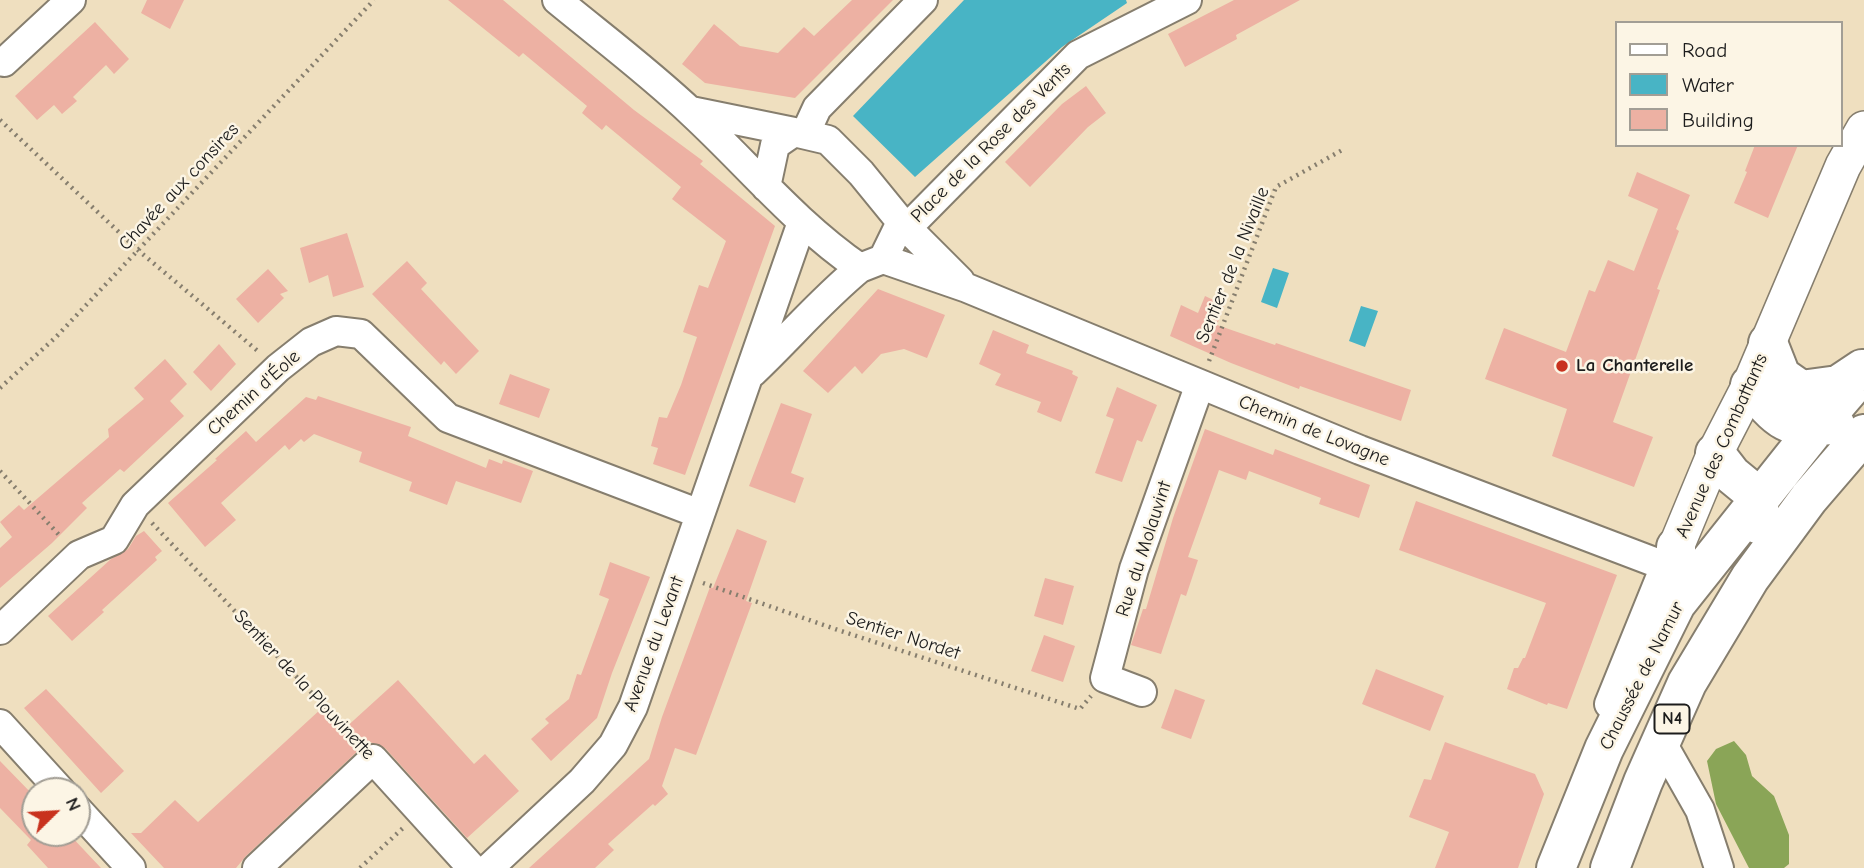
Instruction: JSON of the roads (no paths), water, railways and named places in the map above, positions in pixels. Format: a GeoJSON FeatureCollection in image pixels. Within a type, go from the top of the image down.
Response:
{"type":"FeatureCollection","features":[{"type":"Feature","properties":{"kind":"main road"},"geometry":{"type":"LineString","coordinates":[[1768,343],[1781,376],[1801,390],[1838,386],[1864,370]]}},
{"type":"Feature","properties":{"kind":"main road","name":"Chaussée de Namur"},"geometry":{"type":"LineString","coordinates":[[1556,868],[1595,768],[1676,604],[1864,370]]}},
{"type":"Feature","properties":{"kind":"main road"},"geometry":{"type":"LineString","coordinates":[[1750,385],[1768,408],[1789,425],[1816,428],[1864,416]]}},
{"type":"Feature","properties":{"kind":"main road","name":"N4"},"geometry":{"type":"LineString","coordinates":[[1610,868],[1643,782],[1686,683],[1750,578],[1809,498],[1864,434]]}},
{"type":"Feature","properties":{"kind":"main road"},"geometry":{"type":"LineString","coordinates":[[1715,453],[1732,475],[1760,498],[1750,578]]}},
{"type":"Feature","properties":{"kind":"main road"},"geometry":{"type":"LineString","coordinates":[[1671,556],[1676,604]]}},
{"type":"Feature","properties":{"kind":"street"},"geometry":{"type":"LineString","coordinates":[[0,61],[5,62],[71,0]]}},
{"type":"Feature","properties":{"kind":"street"},"geometry":{"type":"LineString","coordinates":[[557,0],[691,111],[766,187]]}},
{"type":"Feature","properties":{"kind":"street"},"geometry":{"type":"LineString","coordinates":[[766,187],[775,145],[799,133],[817,108],[923,0]]}},
{"type":"Feature","properties":{"kind":"street","name":"Place de la Rose des Vents"},"geometry":{"type":"LineString","coordinates":[[871,263],[904,225],[1078,55],[1187,0]]}},
{"type":"Feature","properties":{"kind":"street"},"geometry":{"type":"LineString","coordinates":[[691,111],[799,133]]}},
{"type":"Feature","properties":{"kind":"street","name":"Avenue des Combattants"},"geometry":{"type":"LineString","coordinates":[[1595,768],[1610,698],[1715,453],[1750,385],[1843,166],[1864,129]]}},
{"type":"Feature","properties":{"kind":"street","name":"Chemin de Lovagne"},"geometry":{"type":"LineString","coordinates":[[799,133],[828,140],[861,173],[904,225],[967,288]]}},
{"type":"Feature","properties":{"kind":"street","name":"Chemin de Lovagne"},"geometry":{"type":"LineString","coordinates":[[766,187],[832,249],[871,263],[967,288],[1415,471],[1671,556]]}},
{"type":"Feature","properties":{"kind":"street","name":"Avenue du Levant"},"geometry":{"type":"LineString","coordinates":[[489,868],[582,781],[613,745],[633,707],[803,222]]}},
{"type":"Feature","properties":{"kind":"street","name":"Avenue du Levant"},"geometry":{"type":"LineString","coordinates":[[748,377],[793,334],[833,290],[871,263]]}},
{"type":"Feature","properties":{"kind":"street","name":"Chemin d'Éole"},"geometry":{"type":"LineString","coordinates":[[0,630],[79,555],[114,540],[135,505],[278,368],[311,342],[335,331],[361,334],[449,418],[700,514]]}},
{"type":"Feature","properties":{"kind":"street","name":"Rue du Molauvint"},"geometry":{"type":"LineString","coordinates":[[1142,692],[1105,678],[1134,569],[1200,384]]}},
{"type":"Feature","properties":{"kind":"street"},"geometry":{"type":"LineString","coordinates":[[0,724],[48,777]]}},
{"type":"Feature","properties":{"kind":"street"},"geometry":{"type":"LineString","coordinates":[[1662,743],[1699,810],[1719,868]]}},
{"type":"Feature","properties":{"kind":"street","name":"Sentier de la Plouvinette"},"geometry":{"type":"LineString","coordinates":[[257,868],[373,759],[472,868]]}},
{"type":"Feature","properties":{"kind":"street"},"geometry":{"type":"LineString","coordinates":[[91,824],[131,868]]}},
{"type":"Feature","properties":{"kind":"water"},"geometry":{"type":"Polygon","coordinates":[[[964,0],[1126,0],[1127,3],[1062,47],[915,177],[853,116],[964,0]]]}},
{"type":"Feature","properties":{"kind":"water"},"geometry":{"type":"Polygon","coordinates":[[[1273,268],[1289,273],[1277,308],[1261,302],[1273,268]]]}},
{"type":"Feature","properties":{"kind":"water"},"geometry":{"type":"Polygon","coordinates":[[[1361,306],[1378,311],[1365,347],[1349,341],[1361,306]]]}},
{"type":"Feature","properties":{"kind":"place","name":"La Chanterelle"},"geometry":{"type":"Point","coordinates":[1562,366]}}]}
